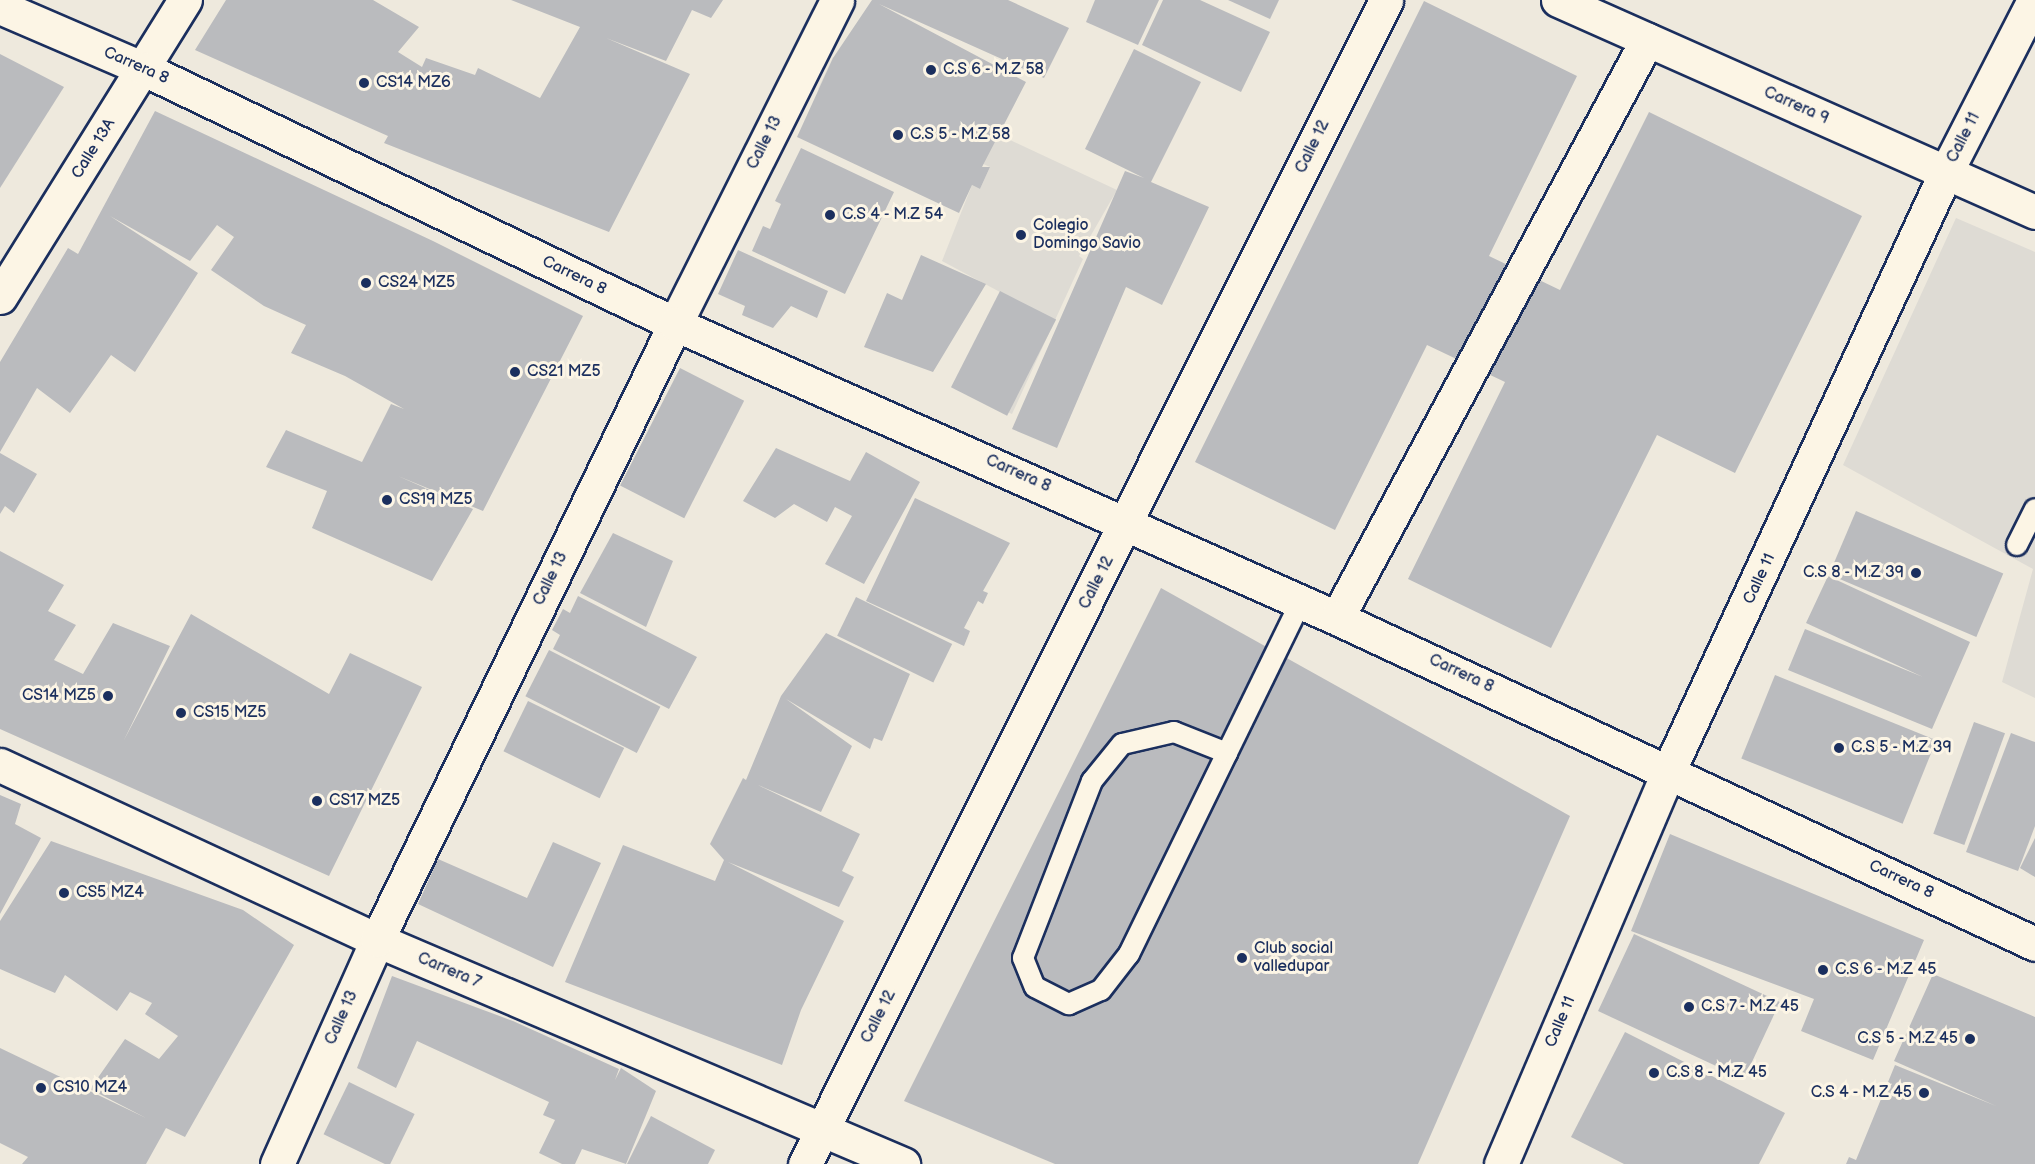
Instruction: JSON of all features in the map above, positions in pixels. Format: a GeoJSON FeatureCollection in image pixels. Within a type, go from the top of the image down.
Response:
{"type":"FeatureCollection","features":[{"type":"Feature","properties":{"kind":"street","name":"Calle 13A"},"geometry":{"type":"LineString","coordinates":[[0,297],[185,0]]}},
{"type":"Feature","properties":{"kind":"street","name":"Calle 13"},"geometry":{"type":"LineString","coordinates":[[277,1164],[376,940],[675,324],[837,0]]}},
{"type":"Feature","properties":{"kind":"street","name":"Calle 12"},"geometry":{"type":"LineString","coordinates":[[805,1164],[1128,522],[1386,0]]}},
{"type":"Feature","properties":{"kind":"street","name":"Carrera 9"},"geometry":{"type":"LineString","coordinates":[[1558,0],[2035,212]]}},
{"type":"Feature","properties":{"kind":"street","name":"Calle 11"},"geometry":{"type":"LineString","coordinates":[[1501,1164],[1670,770],[1946,172],[2034,0]]}},
{"type":"Feature","properties":{"kind":"street","name":"Carrera 8"},"geometry":{"type":"LineString","coordinates":[[0,7],[144,69],[675,324],[1128,522],[1670,770],[2035,944]]}},
{"type":"Feature","properties":{"kind":"street"},"geometry":{"type":"LineString","coordinates":[[1337,618],[1647,40]]}},
{"type":"Feature","properties":{"kind":"street","name":"Carrera 7"},"geometry":{"type":"LineString","coordinates":[[0,765],[376,940],[903,1164]]}},
{"type":"Feature","properties":{"kind":"lane"},"geometry":{"type":"LineString","coordinates":[[2017,545],[2035,509]]}},
{"type":"Feature","properties":{"kind":"lane"},"geometry":{"type":"LineString","coordinates":[[1227,753],[1174,732],[1122,744],[1092,781],[1023,958],[1035,987],[1069,1004],[1101,990],[1129,954],[1227,753],[1301,601]]}},
{"type":"Feature","properties":{"kind":"shaded area","name":"Colegio Domingo Savio"},"geometry":{"type":"Polygon","coordinates":[[[833,57],[1117,190],[1079,256],[1083,259],[1012,414],[955,389],[1000,292],[942,261],[972,185],[980,189],[990,167],[818,89],[833,57]]]}},
{"type":"Feature","properties":{"kind":"shaded area"},"geometry":{"type":"Polygon","coordinates":[[[1956,218],[2035,252],[2035,698],[2002,682],[2033,569],[1843,465],[1956,218]]]}},
{"type":"Feature","properties":{"kind":"building"},"geometry":{"type":"Polygon","coordinates":[[[226,0],[373,0],[419,27],[398,52],[422,67],[426,58],[475,75],[478,68],[540,98],[580,27],[511,0],[723,0],[711,18],[692,10],[666,61],[606,38],[690,74],[609,232],[384,143],[388,136],[195,50],[226,0]]]}},
{"type":"Feature","properties":{"kind":"building"},"geometry":{"type":"Polygon","coordinates":[[[872,0],[1008,0],[1069,28],[1044,78],[879,4],[1026,82],[982,167],[990,167],[980,189],[972,185],[959,213],[797,137],[833,58],[872,0]]]}},
{"type":"Feature","properties":{"kind":"building"},"geometry":{"type":"Polygon","coordinates":[[[1095,0],[1159,0],[1138,45],[1086,22],[1095,0]]]}},
{"type":"Feature","properties":{"kind":"building"},"geometry":{"type":"Polygon","coordinates":[[[1163,0],[1200,0],[1270,32],[1241,92],[1142,45],[1163,0]]]}},
{"type":"Feature","properties":{"kind":"building"},"geometry":{"type":"Polygon","coordinates":[[[1228,0],[1279,0],[1270,19],[1228,0]]]}},
{"type":"Feature","properties":{"kind":"building"},"geometry":{"type":"Polygon","coordinates":[[[1424,1],[1577,76],[1489,256],[1560,290],[1649,112],[1862,216],[1735,473],[1657,435],[1551,648],[1408,579],[1505,382],[1427,345],[1335,530],[1195,462],[1424,1]]]}},
{"type":"Feature","properties":{"kind":"building"},"geometry":{"type":"Polygon","coordinates":[[[1134,49],[1201,82],[1151,182],[1209,207],[1162,305],[1126,287],[1057,448],[1012,429],[1125,171],[1144,178],[1085,149],[1134,49]]]}},
{"type":"Feature","properties":{"kind":"building"},"geometry":{"type":"Polygon","coordinates":[[[0,54],[64,87],[0,188],[0,54]]]}},
{"type":"Feature","properties":{"kind":"building"},"geometry":{"type":"Polygon","coordinates":[[[155,111],[433,241],[583,316],[483,511],[398,476],[473,509],[432,581],[312,528],[327,491],[266,467],[286,430],[362,462],[391,404],[404,409],[345,376],[291,353],[306,325],[264,306],[211,270],[234,237],[217,225],[190,261],[110,216],[198,273],[135,372],[111,355],[70,413],[37,388],[0,452],[0,362],[68,248],[78,254],[155,111]]]}},
{"type":"Feature","properties":{"kind":"building","name":"C.S 4 - M.Z 54"},"geometry":{"type":"Polygon","coordinates":[[[801,148],[894,192],[845,294],[752,251],[763,226],[770,229],[781,204],[775,201],[801,148]]]}},
{"type":"Feature","properties":{"kind":"building"},"geometry":{"type":"Polygon","coordinates":[[[738,250],[828,291],[817,318],[791,306],[773,328],[742,315],[745,306],[718,294],[738,250]]]}},
{"type":"Feature","properties":{"kind":"building"},"geometry":{"type":"Polygon","coordinates":[[[921,255],[986,284],[933,372],[864,347],[887,293],[902,300],[921,255]]]}},
{"type":"Feature","properties":{"kind":"building","name":"Colegio Domingo Savio"},"geometry":{"type":"Polygon","coordinates":[[[1000,291],[1056,320],[1007,416],[951,387],[1000,291]]]}},
{"type":"Feature","properties":{"kind":"building"},"geometry":{"type":"Polygon","coordinates":[[[680,368],[744,401],[684,518],[620,486],[680,368]]]}},
{"type":"Feature","properties":{"kind":"building"},"geometry":{"type":"Polygon","coordinates":[[[776,448],[850,481],[866,452],[920,482],[864,584],[825,564],[852,516],[835,507],[827,522],[794,504],[775,518],[743,501],[776,448]]]}},
{"type":"Feature","properties":{"kind":"building"},"geometry":{"type":"Polygon","coordinates":[[[0,453],[37,474],[14,513],[5,506],[0,514],[0,453]]]}},
{"type":"Feature","properties":{"kind":"building"},"geometry":{"type":"Polygon","coordinates":[[[915,498],[1010,543],[983,591],[988,593],[983,604],[978,601],[964,628],[970,631],[964,646],[866,601],[915,498]]]}},
{"type":"Feature","properties":{"kind":"building","name":"C.S 8 - M.Z 39"},"geometry":{"type":"Polygon","coordinates":[[[1856,511],[2003,574],[1976,637],[1829,575],[1856,511]]]}},
{"type":"Feature","properties":{"kind":"building"},"geometry":{"type":"Polygon","coordinates":[[[613,533],[673,561],[646,627],[580,593],[613,533]]]}},
{"type":"Feature","properties":{"kind":"building"},"geometry":{"type":"Polygon","coordinates":[[[0,551],[64,585],[48,611],[76,625],[54,660],[83,674],[113,623],[170,646],[124,740],[191,614],[329,694],[350,653],[422,687],[329,876],[0,729],[0,551]]]}},
{"type":"Feature","properties":{"kind":"building"},"geometry":{"type":"Polygon","coordinates":[[[1828,576],[1970,642],[1932,729],[1788,670],[1805,629],[1923,677],[1806,623],[1828,576]]]}},
{"type":"Feature","properties":{"kind":"building","name":"Club social valledupar"},"geometry":{"type":"Polygon","coordinates":[[[1161,588],[1570,816],[1418,1164],[1055,1164],[904,1101],[1161,588]]]}},
{"type":"Feature","properties":{"kind":"building"},"geometry":{"type":"Polygon","coordinates":[[[578,596],[697,657],[669,709],[553,649],[560,635],[552,630],[563,609],[570,613],[578,596]]]}},
{"type":"Feature","properties":{"kind":"building"},"geometry":{"type":"Polygon","coordinates":[[[856,597],[952,644],[933,683],[837,636],[856,597]]]}},
{"type":"Feature","properties":{"kind":"building"},"geometry":{"type":"Polygon","coordinates":[[[826,633],[910,674],[882,741],[874,738],[870,749],[786,699],[852,746],[821,812],[758,785],[860,834],[842,871],[854,877],[839,907],[728,862],[844,921],[801,1010],[782,1065],[565,982],[623,845],[715,881],[724,860],[710,844],[743,778],[746,780],[781,696],[826,633]]]}},
{"type":"Feature","properties":{"kind":"building"},"geometry":{"type":"Polygon","coordinates":[[[549,650],[660,707],[637,753],[525,696],[549,650]]]}},
{"type":"Feature","properties":{"kind":"building","name":"C.S 5 - M.Z 39"},"geometry":{"type":"Polygon","coordinates":[[[1775,675],[1936,740],[1903,824],[1741,758],[1775,675]]]}},
{"type":"Feature","properties":{"kind":"building"},"geometry":{"type":"Polygon","coordinates":[[[528,701],[624,748],[600,798],[503,751],[528,701]]]}},
{"type":"Feature","properties":{"kind":"building"},"geometry":{"type":"Polygon","coordinates":[[[1974,722],[2005,733],[1964,845],[1933,834],[1974,722]]]}},
{"type":"Feature","properties":{"kind":"building"},"geometry":{"type":"Polygon","coordinates":[[[2011,733],[2035,742],[2035,826],[2018,871],[1966,852],[2011,733]]]}},
{"type":"Feature","properties":{"kind":"building"},"geometry":{"type":"Polygon","coordinates":[[[0,795],[21,804],[15,824],[41,838],[0,914],[0,795]]]}},
{"type":"Feature","properties":{"kind":"building","name":"C.S 6 - M.Z 45"},"geometry":{"type":"Polygon","coordinates":[[[1670,834],[1924,940],[1873,1060],[1801,1031],[1814,999],[1631,931],[1670,834]]]}},
{"type":"Feature","properties":{"kind":"building"},"geometry":{"type":"Polygon","coordinates":[[[2035,838],[2035,877],[2020,868],[2035,838]]]}},
{"type":"Feature","properties":{"kind":"building"},"geometry":{"type":"Polygon","coordinates":[[[51,841],[243,910],[294,945],[185,1137],[166,1128],[146,1164],[22,1164],[28,1157],[0,1143],[0,1048],[146,1118],[90,1089],[125,1039],[159,1059],[178,1036],[145,1014],[152,1003],[130,992],[117,1011],[65,975],[55,993],[0,969],[0,921],[51,841]]]}},
{"type":"Feature","properties":{"kind":"building"},"geometry":{"type":"Polygon","coordinates":[[[553,842],[601,863],[553,967],[418,904],[438,859],[527,898],[553,842]]]}},
{"type":"Feature","properties":{"kind":"building","name":"C.S 7 - M.Z 45"},"geometry":{"type":"Polygon","coordinates":[[[1634,934],[1780,1002],[1744,1079],[1598,1011],[1634,934]]]}},
{"type":"Feature","properties":{"kind":"building"},"geometry":{"type":"Polygon","coordinates":[[[1933,974],[2035,1017],[2035,1164],[1846,1164],[1849,1157],[1856,1160],[1895,1065],[1996,1106],[1894,1061],[1933,974]]]}},
{"type":"Feature","properties":{"kind":"building"},"geometry":{"type":"Polygon","coordinates":[[[392,976],[513,1021],[619,1069],[615,1080],[621,1068],[656,1091],[626,1164],[582,1149],[575,1164],[562,1164],[539,1153],[555,1120],[543,1115],[549,1102],[417,1041],[396,1088],[357,1068],[392,976]]]}},
{"type":"Feature","properties":{"kind":"building","name":"C.S 8 - M.Z 45"},"geometry":{"type":"Polygon","coordinates":[[[1625,1032],[1785,1113],[1759,1164],[1624,1164],[1571,1137],[1625,1032]]]}},
{"type":"Feature","properties":{"kind":"building"},"geometry":{"type":"Polygon","coordinates":[[[349,1082],[415,1114],[390,1164],[385,1164],[324,1134],[349,1082]]]}},
{"type":"Feature","properties":{"kind":"building"},"geometry":{"type":"Polygon","coordinates":[[[651,1116],[715,1150],[708,1164],[627,1164],[651,1116]]]}},
{"type":"Feature","properties":{"kind":"place","name":"C.S 6 - M.Z 58"},"geometry":{"type":"Point","coordinates":[931,70]}},
{"type":"Feature","properties":{"kind":"place","name":"CS14 MZ6"},"geometry":{"type":"Point","coordinates":[364,83]}},
{"type":"Feature","properties":{"kind":"place","name":"C.S 5 - M.Z 58"},"geometry":{"type":"Point","coordinates":[898,135]}},
{"type":"Feature","properties":{"kind":"place","name":"C.S 4 - M.Z 54"},"geometry":{"type":"Point","coordinates":[830,215]}},
{"type":"Feature","properties":{"kind":"place","name":"Colegio Domingo Savio"},"geometry":{"type":"Point","coordinates":[1021,235]}},
{"type":"Feature","properties":{"kind":"place","name":"CS24 MZ5"},"geometry":{"type":"Point","coordinates":[366,283]}},
{"type":"Feature","properties":{"kind":"place","name":"CS21 MZ5"},"geometry":{"type":"Point","coordinates":[515,372]}},
{"type":"Feature","properties":{"kind":"place","name":"CS19 MZ5"},"geometry":{"type":"Point","coordinates":[387,500]}},
{"type":"Feature","properties":{"kind":"place","name":"C.S 8 - M.Z 39"},"geometry":{"type":"Point","coordinates":[1916,573]}},
{"type":"Feature","properties":{"kind":"place","name":"CS14 MZ5"},"geometry":{"type":"Point","coordinates":[108,696]}},
{"type":"Feature","properties":{"kind":"place","name":"CS15 MZ5"},"geometry":{"type":"Point","coordinates":[181,713]}},
{"type":"Feature","properties":{"kind":"place","name":"C.S 5 - M.Z 39"},"geometry":{"type":"Point","coordinates":[1839,748]}},
{"type":"Feature","properties":{"kind":"place","name":"CS17 MZ5"},"geometry":{"type":"Point","coordinates":[317,801]}},
{"type":"Feature","properties":{"kind":"place","name":"CS5 MZ4"},"geometry":{"type":"Point","coordinates":[64,893]}},
{"type":"Feature","properties":{"kind":"place","name":"Club social valledupar"},"geometry":{"type":"Point","coordinates":[1242,958]}},
{"type":"Feature","properties":{"kind":"place","name":"C.S 6 - M.Z 45"},"geometry":{"type":"Point","coordinates":[1823,970]}},
{"type":"Feature","properties":{"kind":"place","name":"C.S 7 - M.Z 45"},"geometry":{"type":"Point","coordinates":[1689,1007]}},
{"type":"Feature","properties":{"kind":"place","name":"C.S 5 - M.Z 45"},"geometry":{"type":"Point","coordinates":[1970,1039]}},
{"type":"Feature","properties":{"kind":"place","name":"C.S 8 - M.Z 45"},"geometry":{"type":"Point","coordinates":[1654,1073]}},
{"type":"Feature","properties":{"kind":"place","name":"CS10 MZ4"},"geometry":{"type":"Point","coordinates":[41,1088]}},
{"type":"Feature","properties":{"kind":"place","name":"C.S 4 - M.Z 45"},"geometry":{"type":"Point","coordinates":[1924,1093]}}]}
